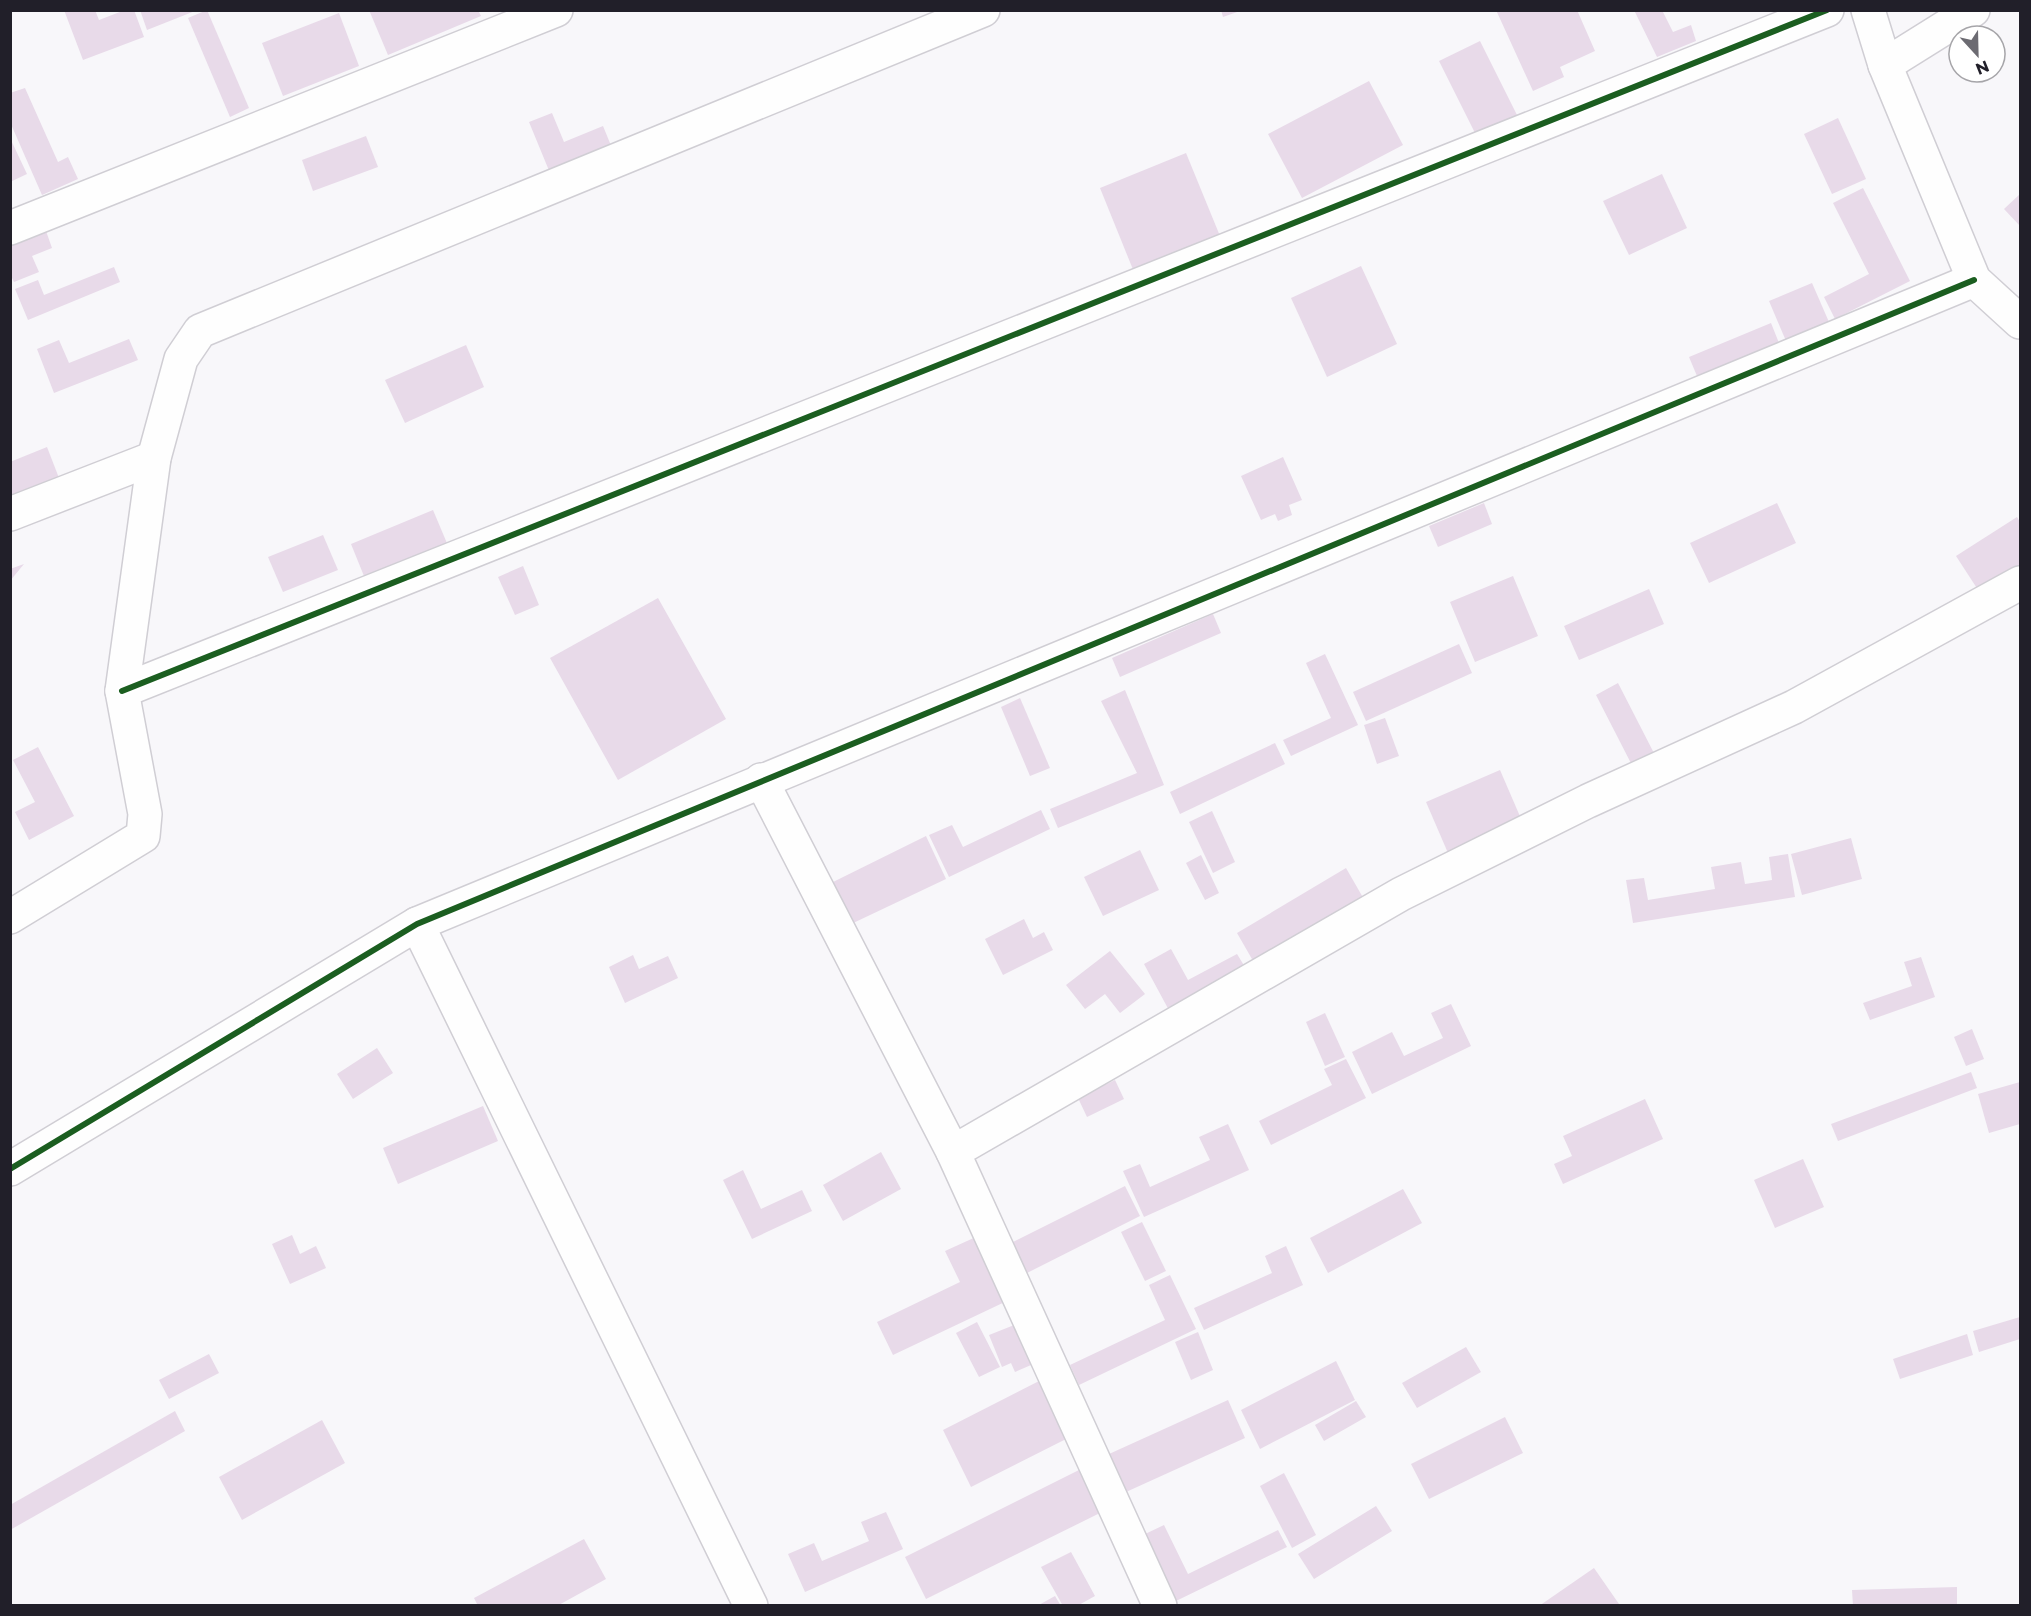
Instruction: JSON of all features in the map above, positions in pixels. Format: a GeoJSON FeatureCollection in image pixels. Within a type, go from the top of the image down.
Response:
{"type":"FeatureCollection","features":[{"type":"Feature","properties":{"kind":"street"},"geometry":{"type":"LineString","coordinates":[[10,228],[556,10]]}},
{"type":"Feature","properties":{"kind":"street"},"geometry":{"type":"LineString","coordinates":[[10,917],[143,836],[144,814],[122,691],[154,458],[181,358],[200,331],[983,10]]}},
{"type":"Feature","properties":{"kind":"street"},"geometry":{"type":"LineString","coordinates":[[122,691],[1827,10]]}},
{"type":"Feature","properties":{"kind":"street"},"geometry":{"type":"LineString","coordinates":[[1868,10],[1885,64],[1974,280],[2020,322]]}},
{"type":"Feature","properties":{"kind":"street"},"geometry":{"type":"LineString","coordinates":[[1885,64],[1973,10]]}},
{"type":"Feature","properties":{"kind":"street"},"geometry":{"type":"LineString","coordinates":[[10,1169],[417,924],[1974,280]]}},
{"type":"Feature","properties":{"kind":"street"},"geometry":{"type":"LineString","coordinates":[[10,514],[154,458]]}},
{"type":"Feature","properties":{"kind":"street"},"geometry":{"type":"LineString","coordinates":[[953,1152],[1401,894],[1588,801],[1794,707],[2020,582]]}},
{"type":"Feature","properties":{"kind":"street"},"geometry":{"type":"LineString","coordinates":[[761,780],[953,1152],[1160,1605]]}},
{"type":"Feature","properties":{"kind":"street"},"geometry":{"type":"LineString","coordinates":[[417,924],[751,1605]]}},
{"type":"Feature","properties":{"kind":"building"},"geometry":{"type":"Polygon","coordinates":[[[64,10],[95,10],[99,20],[125,10],[134,10],[144,37],[83,60],[64,10]]]}},
{"type":"Feature","properties":{"kind":"building"},"geometry":{"type":"Polygon","coordinates":[[[140,10],[195,10],[195,11],[147,30],[140,10]]]}},
{"type":"Feature","properties":{"kind":"building"},"geometry":{"type":"Polygon","coordinates":[[[207,10],[249,108],[230,117],[188,18],[207,10]]]}},
{"type":"Feature","properties":{"kind":"building"},"geometry":{"type":"Polygon","coordinates":[[[369,10],[478,10],[481,16],[388,55],[369,10]]]}},
{"type":"Feature","properties":{"kind":"building"},"geometry":{"type":"Polygon","coordinates":[[[1221,10],[1240,10],[1240,11],[1223,17],[1221,10]]]}},
{"type":"Feature","properties":{"kind":"building"},"geometry":{"type":"Polygon","coordinates":[[[1496,10],[1577,10],[1595,51],[1560,67],[1564,77],[1533,91],[1496,10]]]}},
{"type":"Feature","properties":{"kind":"building"},"geometry":{"type":"Polygon","coordinates":[[[1634,10],[1662,10],[1673,32],[1691,25],[1696,41],[1657,57],[1634,10]]]}},
{"type":"Feature","properties":{"kind":"building"},"geometry":{"type":"Polygon","coordinates":[[[339,13],[359,66],[283,96],[262,43],[339,13]]]}},
{"type":"Feature","properties":{"kind":"building"},"geometry":{"type":"Polygon","coordinates":[[[1480,41],[1518,117],[1477,137],[1439,61],[1480,41]]]}},
{"type":"Feature","properties":{"kind":"building"},"geometry":{"type":"Polygon","coordinates":[[[1369,81],[1403,145],[1302,198],[1268,134],[1369,81]]]}},
{"type":"Feature","properties":{"kind":"building"},"geometry":{"type":"Polygon","coordinates":[[[25,88],[58,162],[68,157],[78,179],[42,195],[10,122],[10,93],[25,88]]]}},
{"type":"Feature","properties":{"kind":"building"},"geometry":{"type":"Polygon","coordinates":[[[552,113],[564,142],[603,126],[612,148],[550,173],[529,122],[552,113]]]}},
{"type":"Feature","properties":{"kind":"building"},"geometry":{"type":"Polygon","coordinates":[[[1838,118],[1866,179],[1832,194],[1804,134],[1838,118]]]}},
{"type":"Feature","properties":{"kind":"building"},"geometry":{"type":"Polygon","coordinates":[[[366,136],[378,167],[313,191],[302,160],[366,136]]]}},
{"type":"Feature","properties":{"kind":"building"},"geometry":{"type":"Polygon","coordinates":[[[10,138],[27,174],[10,182],[10,138]]]}},
{"type":"Feature","properties":{"kind":"building"},"geometry":{"type":"Polygon","coordinates":[[[1186,153],[1220,236],[1134,272],[1100,188],[1186,153]]]}},
{"type":"Feature","properties":{"kind":"building"},"geometry":{"type":"Polygon","coordinates":[[[1662,174],[1687,228],[1629,255],[1603,201],[1662,174]]]}},
{"type":"Feature","properties":{"kind":"building"},"geometry":{"type":"Polygon","coordinates":[[[1863,188],[1910,281],[1835,319],[1824,297],[1869,274],[1833,203],[1863,188]]]}},
{"type":"Feature","properties":{"kind":"building"},"geometry":{"type":"Polygon","coordinates":[[[2020,194],[2020,226],[2004,209],[2020,194]]]}},
{"type":"Feature","properties":{"kind":"building"},"geometry":{"type":"Polygon","coordinates":[[[46,231],[52,248],[32,256],[39,272],[14,282],[10,274],[10,246],[46,231]]]}},
{"type":"Feature","properties":{"kind":"building"},"geometry":{"type":"Polygon","coordinates":[[[1361,266],[1397,344],[1327,377],[1291,298],[1361,266]]]}},
{"type":"Feature","properties":{"kind":"building"},"geometry":{"type":"Polygon","coordinates":[[[114,267],[120,282],[28,320],[15,289],[38,280],[44,295],[114,267]]]}},
{"type":"Feature","properties":{"kind":"building"},"geometry":{"type":"Polygon","coordinates":[[[1812,283],[1829,322],[1786,341],[1769,301],[1812,283]]]}},
{"type":"Feature","properties":{"kind":"building"},"geometry":{"type":"Polygon","coordinates":[[[1771,323],[1779,343],[1697,376],[1689,357],[1771,323]]]}},
{"type":"Feature","properties":{"kind":"building"},"geometry":{"type":"Polygon","coordinates":[[[129,339],[138,360],[54,393],[37,349],[59,340],[69,363],[129,339]]]}},
{"type":"Feature","properties":{"kind":"building"},"geometry":{"type":"Polygon","coordinates":[[[466,345],[484,387],[405,423],[385,380],[466,345]]]}},
{"type":"Feature","properties":{"kind":"building"},"geometry":{"type":"Polygon","coordinates":[[[47,447],[59,478],[10,498],[10,462],[47,447]]]}},
{"type":"Feature","properties":{"kind":"building"},"geometry":{"type":"Polygon","coordinates":[[[1283,457],[1302,500],[1289,505],[1292,515],[1278,521],[1275,514],[1261,520],[1241,476],[1283,457]]]}},
{"type":"Feature","properties":{"kind":"building"},"geometry":{"type":"Polygon","coordinates":[[[1484,503],[1492,524],[1438,547],[1429,526],[1484,503]]]}},
{"type":"Feature","properties":{"kind":"building"},"geometry":{"type":"Polygon","coordinates":[[[1777,503],[1796,543],[1709,583],[1690,543],[1777,503]]]}},
{"type":"Feature","properties":{"kind":"building"},"geometry":{"type":"Polygon","coordinates":[[[433,510],[449,548],[366,581],[351,544],[433,510]]]}},
{"type":"Feature","properties":{"kind":"building"},"geometry":{"type":"Polygon","coordinates":[[[2017,517],[2020,522],[2020,571],[1982,596],[1956,556],[2017,517]]]}},
{"type":"Feature","properties":{"kind":"building"},"geometry":{"type":"Polygon","coordinates":[[[323,535],[338,570],[283,592],[268,557],[323,535]]]}},
{"type":"Feature","properties":{"kind":"building"},"geometry":{"type":"Polygon","coordinates":[[[24,564],[10,581],[10,569],[24,564]]]}},
{"type":"Feature","properties":{"kind":"building"},"geometry":{"type":"Polygon","coordinates":[[[523,566],[539,605],[515,615],[498,577],[523,566]]]}},
{"type":"Feature","properties":{"kind":"building"},"geometry":{"type":"Polygon","coordinates":[[[1513,576],[1538,636],[1475,662],[1450,602],[1513,576]]]}},
{"type":"Feature","properties":{"kind":"building"},"geometry":{"type":"Polygon","coordinates":[[[1649,589],[1664,624],[1579,660],[1564,626],[1649,589]]]}},
{"type":"Feature","properties":{"kind":"building"},"geometry":{"type":"Polygon","coordinates":[[[658,598],[726,719],[618,780],[550,658],[658,598]]]}},
{"type":"Feature","properties":{"kind":"building"},"geometry":{"type":"Polygon","coordinates":[[[1213,614],[1221,633],[1120,677],[1112,658],[1213,614]]]}},
{"type":"Feature","properties":{"kind":"building"},"geometry":{"type":"Polygon","coordinates":[[[1459,644],[1472,673],[1366,721],[1353,692],[1459,644]]]}},
{"type":"Feature","properties":{"kind":"building"},"geometry":{"type":"Polygon","coordinates":[[[1325,654],[1358,725],[1291,756],[1283,740],[1331,718],[1306,663],[1325,654]]]}},
{"type":"Feature","properties":{"kind":"building"},"geometry":{"type":"Polygon","coordinates":[[[1618,683],[1658,761],[1636,773],[1596,695],[1618,683]]]}},
{"type":"Feature","properties":{"kind":"building"},"geometry":{"type":"Polygon","coordinates":[[[1125,690],[1164,785],[1058,828],[1050,809],[1137,773],[1101,701],[1125,690]]]}},
{"type":"Feature","properties":{"kind":"building"},"geometry":{"type":"Polygon","coordinates":[[[1020,698],[1050,768],[1030,776],[1001,707],[1020,698]]]}},
{"type":"Feature","properties":{"kind":"building"},"geometry":{"type":"Polygon","coordinates":[[[1385,718],[1399,756],[1377,764],[1364,725],[1385,718]]]}},
{"type":"Feature","properties":{"kind":"building"},"geometry":{"type":"Polygon","coordinates":[[[1275,743],[1285,764],[1180,814],[1170,792],[1275,743]]]}},
{"type":"Feature","properties":{"kind":"building"},"geometry":{"type":"Polygon","coordinates":[[[38,747],[74,816],[29,840],[15,812],[35,802],[13,760],[38,747]]]}},
{"type":"Feature","properties":{"kind":"building"},"geometry":{"type":"Polygon","coordinates":[[[1500,770],[1522,821],[1448,853],[1426,802],[1500,770]]]}},
{"type":"Feature","properties":{"kind":"building"},"geometry":{"type":"Polygon","coordinates":[[[1041,810],[1050,829],[949,877],[929,835],[952,825],[963,847],[1041,810]]]}},
{"type":"Feature","properties":{"kind":"building"},"geometry":{"type":"Polygon","coordinates":[[[1212,811],[1235,862],[1213,873],[1189,822],[1212,811]]]}},
{"type":"Feature","properties":{"kind":"building"},"geometry":{"type":"Polygon","coordinates":[[[926,836],[946,879],[849,925],[829,884],[926,836]]]}},
{"type":"Feature","properties":{"kind":"building"},"geometry":{"type":"Polygon","coordinates":[[[1851,838],[1862,879],[1802,895],[1791,854],[1851,838]]]}},
{"type":"Feature","properties":{"kind":"building"},"geometry":{"type":"Polygon","coordinates":[[[1140,850],[1159,890],[1103,916],[1084,877],[1140,850]]]}},
{"type":"Feature","properties":{"kind":"building"},"geometry":{"type":"Polygon","coordinates":[[[1788,854],[1795,897],[1633,923],[1626,880],[1644,878],[1648,900],[1715,889],[1711,867],[1741,862],[1745,884],[1772,880],[1769,857],[1788,854]]]}},
{"type":"Feature","properties":{"kind":"building"},"geometry":{"type":"Polygon","coordinates":[[[1201,855],[1219,893],[1205,900],[1186,863],[1201,855]]]}},
{"type":"Feature","properties":{"kind":"building"},"geometry":{"type":"Polygon","coordinates":[[[1346,868],[1365,901],[1256,966],[1237,933],[1346,868]]]}},
{"type":"Feature","properties":{"kind":"building"},"geometry":{"type":"Polygon","coordinates":[[[1024,919],[1033,938],[1044,932],[1053,950],[1003,975],[985,939],[1024,919]]]}},
{"type":"Feature","properties":{"kind":"building"},"geometry":{"type":"Polygon","coordinates":[[[1171,949],[1188,980],[1237,954],[1248,972],[1171,1014],[1144,964],[1171,949]]]}},
{"type":"Feature","properties":{"kind":"building"},"geometry":{"type":"Polygon","coordinates":[[[1110,951],[1145,994],[1120,1013],[1105,994],[1085,1009],[1066,985],[1110,951]]]}},
{"type":"Feature","properties":{"kind":"building"},"geometry":{"type":"Polygon","coordinates":[[[633,955],[639,969],[668,956],[678,978],[625,1003],[609,967],[633,955]]]}},
{"type":"Feature","properties":{"kind":"building"},"geometry":{"type":"Polygon","coordinates":[[[1921,957],[1935,997],[1870,1020],[1863,1003],[1912,986],[1904,962],[1921,957]]]}},
{"type":"Feature","properties":{"kind":"building"},"geometry":{"type":"Polygon","coordinates":[[[1451,1004],[1471,1046],[1372,1094],[1352,1052],[1392,1032],[1404,1056],[1443,1038],[1431,1013],[1451,1004]]]}},
{"type":"Feature","properties":{"kind":"building"},"geometry":{"type":"Polygon","coordinates":[[[1325,1013],[1345,1057],[1325,1066],[1306,1022],[1325,1013]]]}},
{"type":"Feature","properties":{"kind":"building"},"geometry":{"type":"Polygon","coordinates":[[[1972,1029],[1984,1059],[1966,1066],[1954,1037],[1972,1029]]]}},
{"type":"Feature","properties":{"kind":"building"},"geometry":{"type":"Polygon","coordinates":[[[377,1048],[393,1073],[353,1099],[337,1074],[377,1048]]]}},
{"type":"Feature","properties":{"kind":"building"},"geometry":{"type":"Polygon","coordinates":[[[1346,1059],[1366,1098],[1271,1145],[1259,1121],[1332,1085],[1324,1069],[1346,1059]]]}},
{"type":"Feature","properties":{"kind":"building"},"geometry":{"type":"Polygon","coordinates":[[[1971,1072],[1977,1088],[1838,1141],[1831,1124],[1971,1072]]]}},
{"type":"Feature","properties":{"kind":"building"},"geometry":{"type":"Polygon","coordinates":[[[1115,1080],[1124,1099],[1087,1117],[1078,1098],[1115,1080]]]}},
{"type":"Feature","properties":{"kind":"building"},"geometry":{"type":"Polygon","coordinates":[[[2020,1082],[2020,1124],[1989,1133],[1978,1094],[2020,1082]]]}},
{"type":"Feature","properties":{"kind":"building"},"geometry":{"type":"Polygon","coordinates":[[[1645,1099],[1663,1139],[1563,1184],[1554,1164],[1572,1156],[1563,1136],[1645,1099]]]}},
{"type":"Feature","properties":{"kind":"building"},"geometry":{"type":"Polygon","coordinates":[[[483,1106],[498,1141],[398,1184],[383,1148],[483,1106]]]}},
{"type":"Feature","properties":{"kind":"building"},"geometry":{"type":"Polygon","coordinates":[[[1228,1124],[1249,1170],[1144,1217],[1123,1171],[1140,1164],[1150,1187],[1210,1160],[1199,1137],[1228,1124]]]}},
{"type":"Feature","properties":{"kind":"building"},"geometry":{"type":"Polygon","coordinates":[[[881,1152],[901,1189],[843,1221],[823,1185],[881,1152]]]}},
{"type":"Feature","properties":{"kind":"building"},"geometry":{"type":"Polygon","coordinates":[[[1803,1159],[1824,1207],[1775,1228],[1754,1180],[1803,1159]]]}},
{"type":"Feature","properties":{"kind":"building"},"geometry":{"type":"Polygon","coordinates":[[[743,1170],[761,1209],[802,1190],[812,1211],[752,1239],[723,1180],[743,1170]]]}},
{"type":"Feature","properties":{"kind":"building"},"geometry":{"type":"Polygon","coordinates":[[[1125,1186],[1140,1216],[1025,1274],[1009,1244],[1125,1186]]]}},
{"type":"Feature","properties":{"kind":"building"},"geometry":{"type":"Polygon","coordinates":[[[1403,1189],[1422,1223],[1328,1273],[1310,1238],[1403,1189]]]}},
{"type":"Feature","properties":{"kind":"building"},"geometry":{"type":"Polygon","coordinates":[[[1142,1222],[1166,1271],[1145,1281],[1121,1232],[1142,1222]]]}},
{"type":"Feature","properties":{"kind":"building"},"geometry":{"type":"Polygon","coordinates":[[[292,1235],[300,1254],[316,1246],[326,1268],[290,1284],[272,1244],[292,1235]]]}},
{"type":"Feature","properties":{"kind":"building"},"geometry":{"type":"Polygon","coordinates":[[[978,1236],[1009,1300],[893,1355],[877,1322],[960,1282],[945,1251],[978,1236]]]}},
{"type":"Feature","properties":{"kind":"building"},"geometry":{"type":"Polygon","coordinates":[[[1286,1246],[1303,1285],[1204,1330],[1194,1308],[1272,1273],[1265,1256],[1286,1246]]]}},
{"type":"Feature","properties":{"kind":"building"},"geometry":{"type":"Polygon","coordinates":[[[1170,1275],[1196,1329],[1079,1385],[1070,1365],[1165,1320],[1149,1285],[1170,1275]]]}},
{"type":"Feature","properties":{"kind":"building"},"geometry":{"type":"Polygon","coordinates":[[[2020,1317],[2020,1339],[1979,1352],[1973,1331],[2020,1317]]]}},
{"type":"Feature","properties":{"kind":"building"},"geometry":{"type":"Polygon","coordinates":[[[977,1322],[1000,1367],[979,1377],[956,1333],[977,1322]]]}},
{"type":"Feature","properties":{"kind":"building"},"geometry":{"type":"Polygon","coordinates":[[[1022,1322],[1038,1362],[1015,1372],[1011,1363],[1002,1367],[989,1335],[1022,1322]]]}},
{"type":"Feature","properties":{"kind":"building"},"geometry":{"type":"Polygon","coordinates":[[[1198,1332],[1213,1370],[1191,1380],[1175,1342],[1198,1332]]]}},
{"type":"Feature","properties":{"kind":"building"},"geometry":{"type":"Polygon","coordinates":[[[1967,1334],[1973,1355],[1900,1379],[1893,1359],[1967,1334]]]}},
{"type":"Feature","properties":{"kind":"building"},"geometry":{"type":"Polygon","coordinates":[[[1466,1347],[1481,1372],[1417,1408],[1402,1383],[1466,1347]]]}},
{"type":"Feature","properties":{"kind":"building"},"geometry":{"type":"Polygon","coordinates":[[[209,1354],[219,1373],[169,1399],[159,1380],[209,1354]]]}},
{"type":"Feature","properties":{"kind":"building"},"geometry":{"type":"Polygon","coordinates":[[[1336,1361],[1355,1400],[1260,1449],[1241,1410],[1336,1361]]]}},
{"type":"Feature","properties":{"kind":"building"},"geometry":{"type":"Polygon","coordinates":[[[1045,1378],[1074,1435],[971,1487],[943,1430],[1045,1378]]]}},
{"type":"Feature","properties":{"kind":"building"},"geometry":{"type":"Polygon","coordinates":[[[1228,1400],[1245,1438],[1126,1492],[1109,1454],[1228,1400]]]}},
{"type":"Feature","properties":{"kind":"building"},"geometry":{"type":"Polygon","coordinates":[[[1356,1401],[1366,1417],[1324,1441],[1315,1425],[1356,1401]]]}},
{"type":"Feature","properties":{"kind":"building"},"geometry":{"type":"Polygon","coordinates":[[[175,1411],[185,1431],[10,1530],[10,1505],[175,1411]]]}},
{"type":"Feature","properties":{"kind":"building"},"geometry":{"type":"Polygon","coordinates":[[[1505,1417],[1523,1453],[1429,1499],[1411,1464],[1505,1417]]]}},
{"type":"Feature","properties":{"kind":"building"},"geometry":{"type":"Polygon","coordinates":[[[322,1420],[345,1463],[242,1520],[219,1477],[322,1420]]]}},
{"type":"Feature","properties":{"kind":"building"},"geometry":{"type":"Polygon","coordinates":[[[1079,1470],[1100,1513],[926,1599],[905,1557],[1079,1470]]]}},
{"type":"Feature","properties":{"kind":"building"},"geometry":{"type":"Polygon","coordinates":[[[1284,1473],[1316,1535],[1292,1548],[1260,1486],[1284,1473]]]}},
{"type":"Feature","properties":{"kind":"building"},"geometry":{"type":"Polygon","coordinates":[[[1376,1506],[1392,1531],[1314,1579],[1298,1554],[1376,1506]]]}},
{"type":"Feature","properties":{"kind":"building"},"geometry":{"type":"Polygon","coordinates":[[[886,1512],[903,1549],[805,1592],[788,1554],[814,1543],[822,1561],[869,1541],[861,1522],[886,1512]]]}},
{"type":"Feature","properties":{"kind":"building"},"geometry":{"type":"Polygon","coordinates":[[[1164,1525],[1188,1574],[1278,1530],[1287,1547],[1176,1601],[1143,1535],[1164,1525]]]}},
{"type":"Feature","properties":{"kind":"building"},"geometry":{"type":"Polygon","coordinates":[[[584,1539],[606,1579],[557,1606],[478,1606],[474,1598],[584,1539]]]}},
{"type":"Feature","properties":{"kind":"building"},"geometry":{"type":"Polygon","coordinates":[[[1071,1552],[1095,1596],[1077,1606],[1063,1606],[1041,1567],[1071,1552]]]}},
{"type":"Feature","properties":{"kind":"building"},"geometry":{"type":"Polygon","coordinates":[[[1594,1568],[1619,1604],[1539,1606],[1594,1568]]]}},
{"type":"Feature","properties":{"kind":"building"},"geometry":{"type":"Polygon","coordinates":[[[1957,1587],[1957,1606],[1853,1606],[1852,1590],[1957,1587]]]}},
{"type":"Feature","properties":{"kind":"building"},"geometry":{"type":"Polygon","coordinates":[[[1055,1596],[1061,1606],[1037,1606],[1055,1596]]]}},
{"type":"Feature","properties":{"kind":"cycle path"},"geometry":{"type":"LineString","coordinates":[[122,691],[1827,10]]}},
{"type":"Feature","properties":{"kind":"cycle path"},"geometry":{"type":"LineString","coordinates":[[10,1169],[417,924],[1974,280]]}}]}
